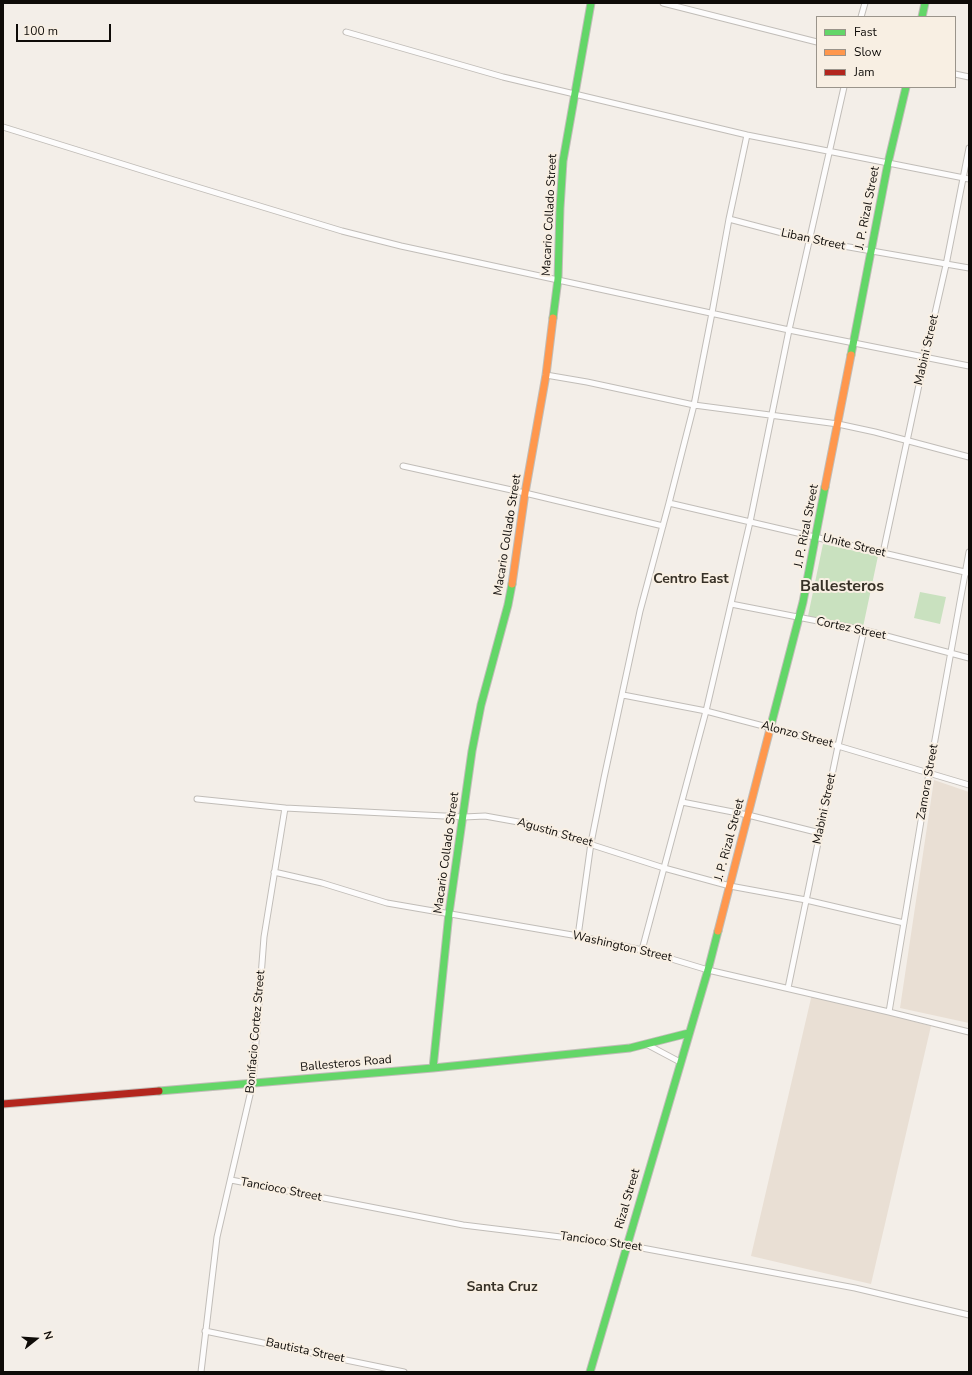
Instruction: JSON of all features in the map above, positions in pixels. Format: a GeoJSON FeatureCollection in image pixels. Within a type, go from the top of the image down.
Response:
{"type":"FeatureCollection","features":[{"type":"Feature","properties":{"kind":"main road","name":"Macario Collado Street"},"geometry":{"type":"LineString","coordinates":[[433,1068],[449,913],[476,731],[491,666],[508,605],[515,568],[525,493],[546,375],[558,279],[560,208],[563,169],[574,94],[591,3]]}},
{"type":"Feature","properties":{"kind":"main road"},"geometry":{"type":"LineString","coordinates":[[922,16],[925,3]]}},
{"type":"Feature","properties":{"kind":"main road","name":"J. P. Rizal Street"},"geometry":{"type":"LineString","coordinates":[[688,1033],[708,970],[799,618],[838,424],[870,251],[888,163],[906,88]]}},
{"type":"Feature","properties":{"kind":"main road","name":"Ballesteros Road"},"geometry":{"type":"LineString","coordinates":[[3,1104],[433,1068],[630,1048],[648,1045],[688,1033]]}},
{"type":"Feature","properties":{"kind":"main road","name":"Rizal Street"},"geometry":{"type":"LineString","coordinates":[[590,1372],[688,1033]]}},
{"type":"Feature","properties":{"kind":"street"},"geometry":{"type":"LineString","coordinates":[[663,3],[816,42]]}},
{"type":"Feature","properties":{"kind":"street"},"geometry":{"type":"LineString","coordinates":[[862,16],[865,3]]}},
{"type":"Feature","properties":{"kind":"street"},"geometry":{"type":"LineString","coordinates":[[346,32],[503,77],[748,136],[969,179]]}},
{"type":"Feature","properties":{"kind":"street"},"geometry":{"type":"LineString","coordinates":[[956,74],[969,77]]}},
{"type":"Feature","properties":{"kind":"street"},"geometry":{"type":"LineString","coordinates":[[642,950],[706,711],[750,522],[789,330],[844,88]]}},
{"type":"Feature","properties":{"kind":"street"},"geometry":{"type":"LineString","coordinates":[[3,127],[164,177],[401,246],[789,330],[969,366]]}},
{"type":"Feature","properties":{"kind":"street"},"geometry":{"type":"LineString","coordinates":[[578,936],[591,843],[640,611],[670,503],[694,405],[728,219],[748,136]]}},
{"type":"Feature","properties":{"kind":"street","name":"Mabini Street"},"geometry":{"type":"LineString","coordinates":[[883,553],[946,264],[969,148]]}},
{"type":"Feature","properties":{"kind":"street","name":"Liban Street"},"geometry":{"type":"LineString","coordinates":[[728,219],[809,240],[969,268]]}},
{"type":"Feature","properties":{"kind":"street"},"geometry":{"type":"LineString","coordinates":[[546,375],[587,382],[694,405],[838,424],[907,440],[969,457]]}},
{"type":"Feature","properties":{"kind":"street"},"geometry":{"type":"LineString","coordinates":[[403,466],[663,526]]}},
{"type":"Feature","properties":{"kind":"street","name":"Unite Street"},"geometry":{"type":"LineString","coordinates":[[670,503],[967,573]]}},
{"type":"Feature","properties":{"kind":"street","name":"Zamora Street"},"geometry":{"type":"LineString","coordinates":[[889,1012],[950,654],[967,573],[969,552]]}},
{"type":"Feature","properties":{"kind":"street","name":"Cortez Street"},"geometry":{"type":"LineString","coordinates":[[731,604],[864,630],[969,658]]}},
{"type":"Feature","properties":{"kind":"street","name":"Mabini Street"},"geometry":{"type":"LineString","coordinates":[[788,988],[838,746],[864,630]]}},
{"type":"Feature","properties":{"kind":"street","name":"Alonzo Street"},"geometry":{"type":"LineString","coordinates":[[623,695],[706,711],[838,746],[969,785]]}},
{"type":"Feature","properties":{"kind":"street","name":"Agustin Street"},"geometry":{"type":"LineString","coordinates":[[197,799],[285,808],[485,816],[524,823],[591,843],[664,868],[730,886],[806,900],[904,924]]}},
{"type":"Feature","properties":{"kind":"street"},"geometry":{"type":"LineString","coordinates":[[682,802],[748,815],[820,833]]}},
{"type":"Feature","properties":{"kind":"street","name":"Bonifacio Cortez Street"},"geometry":{"type":"LineString","coordinates":[[201,1372],[217,1238],[253,1082],[264,937],[285,808]]}},
{"type":"Feature","properties":{"kind":"street","name":"Washington Street"},"geometry":{"type":"LineString","coordinates":[[274,872],[322,883],[387,903],[578,936],[642,950],[708,970],[969,1032]]}},
{"type":"Feature","properties":{"kind":"street"},"geometry":{"type":"LineString","coordinates":[[648,1045],[680,1062]]}},
{"type":"Feature","properties":{"kind":"street","name":"Tancioco Street"},"geometry":{"type":"LineString","coordinates":[[231,1180],[463,1225],[626,1245],[855,1288],[969,1315]]}},
{"type":"Feature","properties":{"kind":"street","name":"Bautista Street"},"geometry":{"type":"LineString","coordinates":[[205,1331],[404,1372]]}},
{"type":"Feature","properties":{"kind":"shaded area"},"geometry":{"type":"Polygon","coordinates":[[[934,780],[969,792],[969,1023],[900,1008],[934,780]]]}},
{"type":"Feature","properties":{"kind":"shaded area"},"geometry":{"type":"Polygon","coordinates":[[[812,994],[931,1026],[871,1284],[751,1256],[812,994]]]}},
{"type":"Feature","properties":{"kind":"green space"},"geometry":{"type":"Polygon","coordinates":[[[823,544],[878,556],[863,627],[808,616],[823,544]]]}},
{"type":"Feature","properties":{"kind":"green space"},"geometry":{"type":"Polygon","coordinates":[[[920,592],[946,597],[940,624],[914,618],[920,592]]]}},
{"type":"Feature","properties":{"kind":"traffic: fast"},"geometry":{"type":"LineString","coordinates":[[553,318],[558,279],[563,161],[591,3]]}},
{"type":"Feature","properties":{"kind":"traffic: fast"},"geometry":{"type":"LineString","coordinates":[[922,16],[925,3]]}},
{"type":"Feature","properties":{"kind":"traffic: fast"},"geometry":{"type":"LineString","coordinates":[[851,355],[888,163],[906,88]]}},
{"type":"Feature","properties":{"kind":"traffic: fast"},"geometry":{"type":"LineString","coordinates":[[770,729],[803,602],[825,487]]}},
{"type":"Feature","properties":{"kind":"traffic: fast"},"geometry":{"type":"LineString","coordinates":[[433,1068],[449,913],[472,751],[481,705],[508,605],[512,584]]}},
{"type":"Feature","properties":{"kind":"traffic: fast"},"geometry":{"type":"LineString","coordinates":[[590,1372],[708,970],[718,931]]}},
{"type":"Feature","properties":{"kind":"traffic: fast"},"geometry":{"type":"LineString","coordinates":[[159,1091],[433,1068],[630,1048],[689,1033]]}},
{"type":"Feature","properties":{"kind":"traffic: slow"},"geometry":{"type":"LineString","coordinates":[[512,584],[525,493],[546,375],[553,318]]}},
{"type":"Feature","properties":{"kind":"traffic: slow"},"geometry":{"type":"LineString","coordinates":[[825,487],[851,355]]}},
{"type":"Feature","properties":{"kind":"traffic: slow"},"geometry":{"type":"LineString","coordinates":[[718,931],[770,729]]}},
{"type":"Feature","properties":{"kind":"traffic: jam"},"geometry":{"type":"LineString","coordinates":[[3,1104],[159,1091]]}},
{"type":"Feature","properties":{"kind":"district","name":"Centro East"},"geometry":{"type":"Point","coordinates":[691,580]}},
{"type":"Feature","properties":{"kind":"district","name":"Ballesteros"},"geometry":{"type":"Point","coordinates":[842,587]}},
{"type":"Feature","properties":{"kind":"district","name":"Santa Cruz"},"geometry":{"type":"Point","coordinates":[502,1288]}}]}
